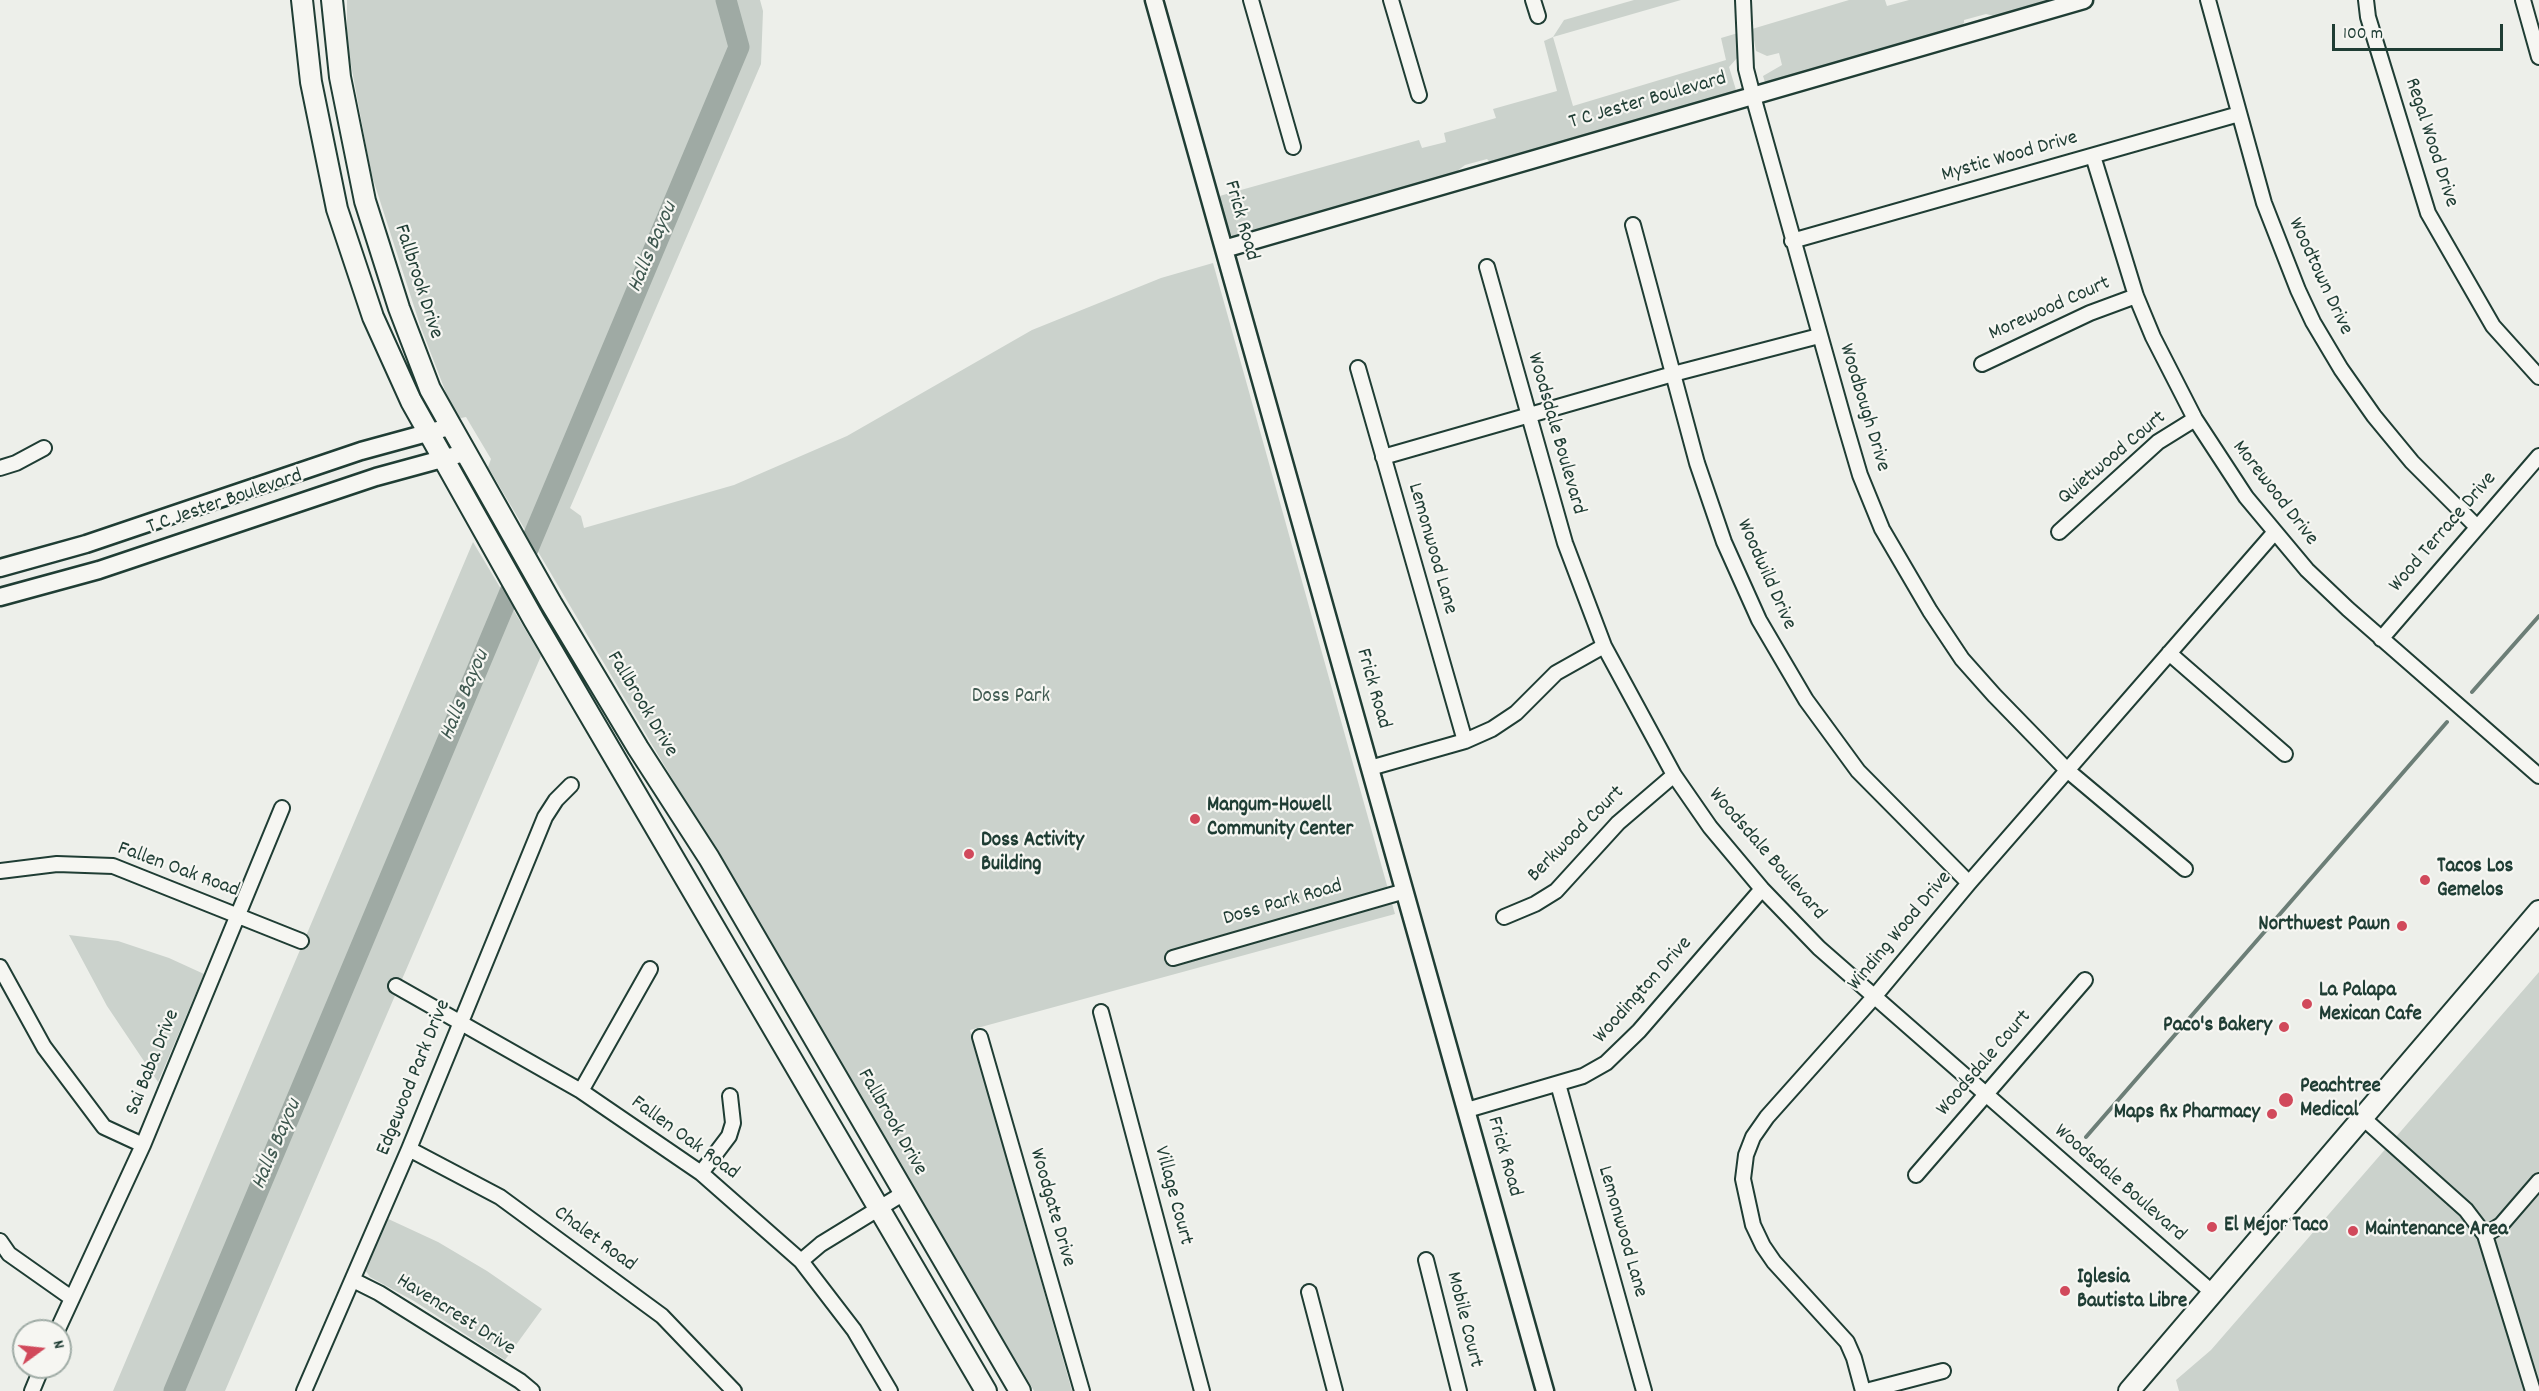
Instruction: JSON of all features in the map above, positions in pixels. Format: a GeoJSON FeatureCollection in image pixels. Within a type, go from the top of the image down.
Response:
{"type":"FeatureCollection","features":[{"type":"Feature","properties":{"kind":"main road"},"geometry":{"type":"LineString","coordinates":[[302,0],[311,82],[337,209],[373,317],[428,432],[534,620],[986,1391]]}},
{"type":"Feature","properties":{"kind":"main road","name":"Fallbrook Drive"},"geometry":{"type":"LineString","coordinates":[[332,0],[340,77],[365,201],[414,351],[449,427],[638,748],[709,858],[1020,1391]]}},
{"type":"Feature","properties":{"kind":"main road"},"geometry":{"type":"LineString","coordinates":[[616,760],[638,748]]}},
{"type":"Feature","properties":{"kind":"main road"},"geometry":{"type":"LineString","coordinates":[[2129,1391],[2539,911]]}},
{"type":"Feature","properties":{"kind":"main road"},"geometry":{"type":"LineString","coordinates":[[746,981],[772,966]]}},
{"type":"Feature","properties":{"kind":"street","name":"Frick Road"},"geometry":{"type":"LineString","coordinates":[[1154,0],[1544,1391]]}},
{"type":"Feature","properties":{"kind":"street"},"geometry":{"type":"LineString","coordinates":[[1251,0],[1293,147]]}},
{"type":"Feature","properties":{"kind":"street"},"geometry":{"type":"LineString","coordinates":[[1391,0],[1419,95]]}},
{"type":"Feature","properties":{"kind":"street"},"geometry":{"type":"LineString","coordinates":[[1533,0],[1538,16]]}},
{"type":"Feature","properties":{"kind":"street","name":"Woodbough Drive"},"geometry":{"type":"LineString","coordinates":[[1743,0],[1746,69],[1753,96],[1792,241],[1860,475],[1882,529],[1906,572],[1962,658],[1994,696],[2067,770],[2185,869]]}},
{"type":"Feature","properties":{"kind":"street","name":"T C Jester Boulevard"},"geometry":{"type":"LineString","coordinates":[[1224,249],[2084,0]]}},
{"type":"Feature","properties":{"kind":"street","name":"Woodtown Drive"},"geometry":{"type":"LineString","coordinates":[[2208,0],[2239,114],[2276,235],[2313,322],[2341,369],[2374,416],[2412,462],[2476,526]]}},
{"type":"Feature","properties":{"kind":"street","name":"Regal Wood Drive"},"geometry":{"type":"LineString","coordinates":[[2366,0],[2368,18],[2428,213],[2493,326],[2539,377]]}},
{"type":"Feature","properties":{"kind":"street"},"geometry":{"type":"LineString","coordinates":[[2523,0],[2539,57]]}},
{"type":"Feature","properties":{"kind":"street","name":"Mystic Wood Drive"},"geometry":{"type":"LineString","coordinates":[[1792,241],[2239,114]]}},
{"type":"Feature","properties":{"kind":"street","name":"Morewood Drive"},"geometry":{"type":"LineString","coordinates":[[2093,156],[2136,296],[2168,369],[2195,419],[2233,479],[2274,533],[2307,570],[2539,776]]}},
{"type":"Feature","properties":{"kind":"street","name":"Woodwild Drive"},"geometry":{"type":"LineString","coordinates":[[1633,225],[1697,462],[1724,542],[1759,620],[1806,700],[1858,771],[1969,883]]}},
{"type":"Feature","properties":{"kind":"street","name":"Woodsdale Boulevard"},"geometry":{"type":"LineString","coordinates":[[1487,267],[1527,416],[1565,543],[1604,646],[1674,775],[1710,827],[1762,889],[1819,948],[2213,1293]]}},
{"type":"Feature","properties":{"kind":"street","name":"Morewood Court"},"geometry":{"type":"LineString","coordinates":[[1982,364],[2090,313],[2136,296]]}},
{"type":"Feature","properties":{"kind":"street"},"geometry":{"type":"LineString","coordinates":[[1383,457],[1673,374],[1819,336]]}},
{"type":"Feature","properties":{"kind":"street","name":"Lemonwood Lane"},"geometry":{"type":"LineString","coordinates":[[1358,368],[1465,741]]}},
{"type":"Feature","properties":{"kind":"street","name":"Quietwood Court"},"geometry":{"type":"LineString","coordinates":[[2059,532],[2158,442],[2195,419]]}},
{"type":"Feature","properties":{"kind":"street","name":"T C Jester Boulevard"},"geometry":{"type":"LineString","coordinates":[[0,568],[86,544],[275,478],[449,427]]}},
{"type":"Feature","properties":{"kind":"street"},"geometry":{"type":"LineString","coordinates":[[0,468],[16,463],[44,448]]}},
{"type":"Feature","properties":{"kind":"street","name":"T C Jester Boulevard"},"geometry":{"type":"LineString","coordinates":[[0,597],[61,582],[284,506],[464,453]]}},
{"type":"Feature","properties":{"kind":"street","name":"Wood Terrace Drive"},"geometry":{"type":"LineString","coordinates":[[2382,639],[2476,526],[2539,456]]}},
{"type":"Feature","properties":{"kind":"street","name":"Winding Wood Drive"},"geometry":{"type":"LineString","coordinates":[[1865,1391],[1847,1342],[1763,1246],[1753,1225],[1743,1179],[1746,1155],[1753,1137],[1767,1117],[1874,997],[1969,883],[2274,533]]}},
{"type":"Feature","properties":{"kind":"street"},"geometry":{"type":"LineString","coordinates":[[1370,768],[1465,741],[1492,729],[1516,713],[1556,673],[1604,646]]}},
{"type":"Feature","properties":{"kind":"street"},"geometry":{"type":"LineString","coordinates":[[2169,653],[2285,754]]}},
{"type":"Feature","properties":{"kind":"street","name":"Berkwood Court"},"geometry":{"type":"LineString","coordinates":[[1504,916],[1535,904],[1556,891],[1618,823],[1674,775]]}},
{"type":"Feature","properties":{"kind":"street","name":"Edgewood Park Drive"},"geometry":{"type":"LineString","coordinates":[[304,1391],[409,1149],[545,817],[556,800],[571,785]]}},
{"type":"Feature","properties":{"kind":"street","name":"Sai Baba Drive"},"geometry":{"type":"LineString","coordinates":[[62,1319],[143,1145],[282,808]]}},
{"type":"Feature","properties":{"kind":"street","name":"Fallen Oak Road"},"geometry":{"type":"LineString","coordinates":[[0,871],[57,864],[113,866],[301,941]]}},
{"type":"Feature","properties":{"kind":"street","name":"Woodington Drive"},"geometry":{"type":"LineString","coordinates":[[1467,1110],[1583,1076],[1606,1064],[1624,1048],[1762,889]]}},
{"type":"Feature","properties":{"kind":"street","name":"Doss Park Road"},"geometry":{"type":"LineString","coordinates":[[1173,958],[1405,891]]}},
{"type":"Feature","properties":{"kind":"street"},"geometry":{"type":"LineString","coordinates":[[0,967],[44,1047],[104,1127],[143,1145]]}},
{"type":"Feature","properties":{"kind":"street"},"geometry":{"type":"LineString","coordinates":[[581,1091],[650,969]]}},
{"type":"Feature","properties":{"kind":"street","name":"Woodsdale Court"},"geometry":{"type":"LineString","coordinates":[[1916,1175],[2085,980]]}},
{"type":"Feature","properties":{"kind":"street","name":"Fallen Oak Road"},"geometry":{"type":"LineString","coordinates":[[396,987],[581,1091],[701,1173],[801,1261],[854,1330],[890,1391]]}},
{"type":"Feature","properties":{"kind":"street","name":"Village Court"},"geometry":{"type":"LineString","coordinates":[[1101,1012],[1202,1391]]}},
{"type":"Feature","properties":{"kind":"street","name":"Woodgate Drive"},"geometry":{"type":"LineString","coordinates":[[980,1037],[1082,1391]]}},
{"type":"Feature","properties":{"kind":"street","name":"Lemonwood Lane"},"geometry":{"type":"LineString","coordinates":[[1557,1084],[1644,1391]]}},
{"type":"Feature","properties":{"kind":"street"},"geometry":{"type":"LineString","coordinates":[[701,1173],[729,1136],[733,1123],[730,1096]]}},
{"type":"Feature","properties":{"kind":"street"},"geometry":{"type":"LineString","coordinates":[[2363,1118],[2466,1210],[2484,1234],[2534,1383]]}},
{"type":"Feature","properties":{"kind":"street","name":"Chalet Road"},"geometry":{"type":"LineString","coordinates":[[409,1149],[500,1197],[662,1316],[734,1391]]}},
{"type":"Feature","properties":{"kind":"street"},"geometry":{"type":"LineString","coordinates":[[2484,1234],[2501,1225],[2539,1181]]}},
{"type":"Feature","properties":{"kind":"street"},"geometry":{"type":"LineString","coordinates":[[801,1261],[821,1244],[904,1193]]}},
{"type":"Feature","properties":{"kind":"street"},"geometry":{"type":"LineString","coordinates":[[0,1241],[9,1254],[70,1297]]}},
{"type":"Feature","properties":{"kind":"street","name":"Mobile Court"},"geometry":{"type":"LineString","coordinates":[[1426,1260],[1459,1391]]}},
{"type":"Feature","properties":{"kind":"street","name":"Havencrest Drive"},"geometry":{"type":"LineString","coordinates":[[353,1280],[379,1293],[520,1381],[532,1391]]}},
{"type":"Feature","properties":{"kind":"street"},"geometry":{"type":"LineString","coordinates":[[1309,1292],[1335,1391]]}},
{"type":"Feature","properties":{"kind":"street"},"geometry":{"type":"LineString","coordinates":[[1865,1391],[1943,1371]]}},
{"type":"Feature","properties":{"kind":"green space","name":"Doss Park"},"geometry":{"type":"Polygon","coordinates":[[[347,0],[760,0],[763,11],[761,64],[570,508],[581,516],[584,528],[734,485],[847,436],[1032,330],[1161,278],[1213,263],[1395,914],[970,1030],[1072,1391],[1034,1391],[488,467],[491,459],[466,417],[456,419],[420,325],[371,173],[347,43],[347,0]]]}},
{"type":"Feature","properties":{"kind":"green space"},"geometry":{"type":"Polygon","coordinates":[[[1634,0],[1681,0],[1553,37],[1564,20],[1634,0]]]}},
{"type":"Feature","properties":{"kind":"green space"},"geometry":{"type":"Polygon","coordinates":[[[1849,0],[1885,0],[1887,6],[1909,0],[2063,0],[1998,17],[1986,14],[1964,20],[1964,23],[1956,29],[1784,81],[1765,82],[1763,76],[1782,65],[1779,53],[1767,56],[1756,51],[1752,29],[1849,0]]]}},
{"type":"Feature","properties":{"kind":"green space"},"geometry":{"type":"Polygon","coordinates":[[[1738,33],[1738,57],[1729,67],[1736,90],[1724,98],[1511,160],[1490,162],[1487,159],[1465,165],[1448,178],[1240,238],[1232,236],[1225,226],[1216,197],[1419,140],[1422,148],[1446,142],[1444,133],[1496,118],[1493,109],[1557,91],[1544,41],[1553,37],[1573,106],[1726,60],[1721,38],[1738,33]]]}},
{"type":"Feature","properties":{"kind":"green space"},"geometry":{"type":"Polygon","coordinates":[[[473,542],[541,656],[225,1391],[113,1391],[473,542]]]}},
{"type":"Feature","properties":{"kind":"green space"},"geometry":{"type":"Polygon","coordinates":[[[69,935],[118,941],[169,958],[204,974],[158,1082],[107,1006],[69,935]]]}},
{"type":"Feature","properties":{"kind":"green space"},"geometry":{"type":"Polygon","coordinates":[[[2539,972],[2539,1391],[2179,1391],[2176,1380],[2211,1350],[2539,972]]]}},
{"type":"Feature","properties":{"kind":"green space"},"geometry":{"type":"Polygon","coordinates":[[[384,1217],[438,1242],[487,1271],[542,1309],[505,1360],[414,1301],[370,1277],[365,1270],[365,1263],[384,1217]]]}},
{"type":"Feature","properties":{"kind":"waterway","name":"Halls Bayou"},"geometry":{"type":"LineString","coordinates":[[174,1391],[739,47],[726,0]]}},
{"type":"Feature","properties":{"kind":"waterway"},"geometry":{"type":"LineString","coordinates":[[2472,692],[2539,616]]}},
{"type":"Feature","properties":{"kind":"waterway"},"geometry":{"type":"LineString","coordinates":[[2086,1137],[2447,722]]}},
{"type":"Feature","properties":{"kind":"place","name":"Mangum-Howell Community Center"},"geometry":{"type":"Point","coordinates":[1195,819]}},
{"type":"Feature","properties":{"kind":"place","name":"Doss Activity Building"},"geometry":{"type":"Point","coordinates":[969,854]}},
{"type":"Feature","properties":{"kind":"place","name":"Tacos Los Gemelos"},"geometry":{"type":"Point","coordinates":[2425,880]}},
{"type":"Feature","properties":{"kind":"place","name":"Northwest Pawn"},"geometry":{"type":"Point","coordinates":[2402,926]}},
{"type":"Feature","properties":{"kind":"place","name":"La Palapa Mexican Cafe"},"geometry":{"type":"Point","coordinates":[2307,1004]}},
{"type":"Feature","properties":{"kind":"place","name":"Paco's Bakery"},"geometry":{"type":"Point","coordinates":[2284,1027]}},
{"type":"Feature","properties":{"kind":"place","name":"Peachtree Medical"},"geometry":{"type":"Point","coordinates":[2286,1100]}},
{"type":"Feature","properties":{"kind":"place","name":"Maps Rx Pharmacy"},"geometry":{"type":"Point","coordinates":[2272,1114]}},
{"type":"Feature","properties":{"kind":"place","name":"El Mejor Taco"},"geometry":{"type":"Point","coordinates":[2212,1227]}},
{"type":"Feature","properties":{"kind":"place","name":"Maintenance Area"},"geometry":{"type":"Point","coordinates":[2353,1231]}},
{"type":"Feature","properties":{"kind":"place","name":"Iglesia Bautista Libre"},"geometry":{"type":"Point","coordinates":[2065,1291]}}]}
